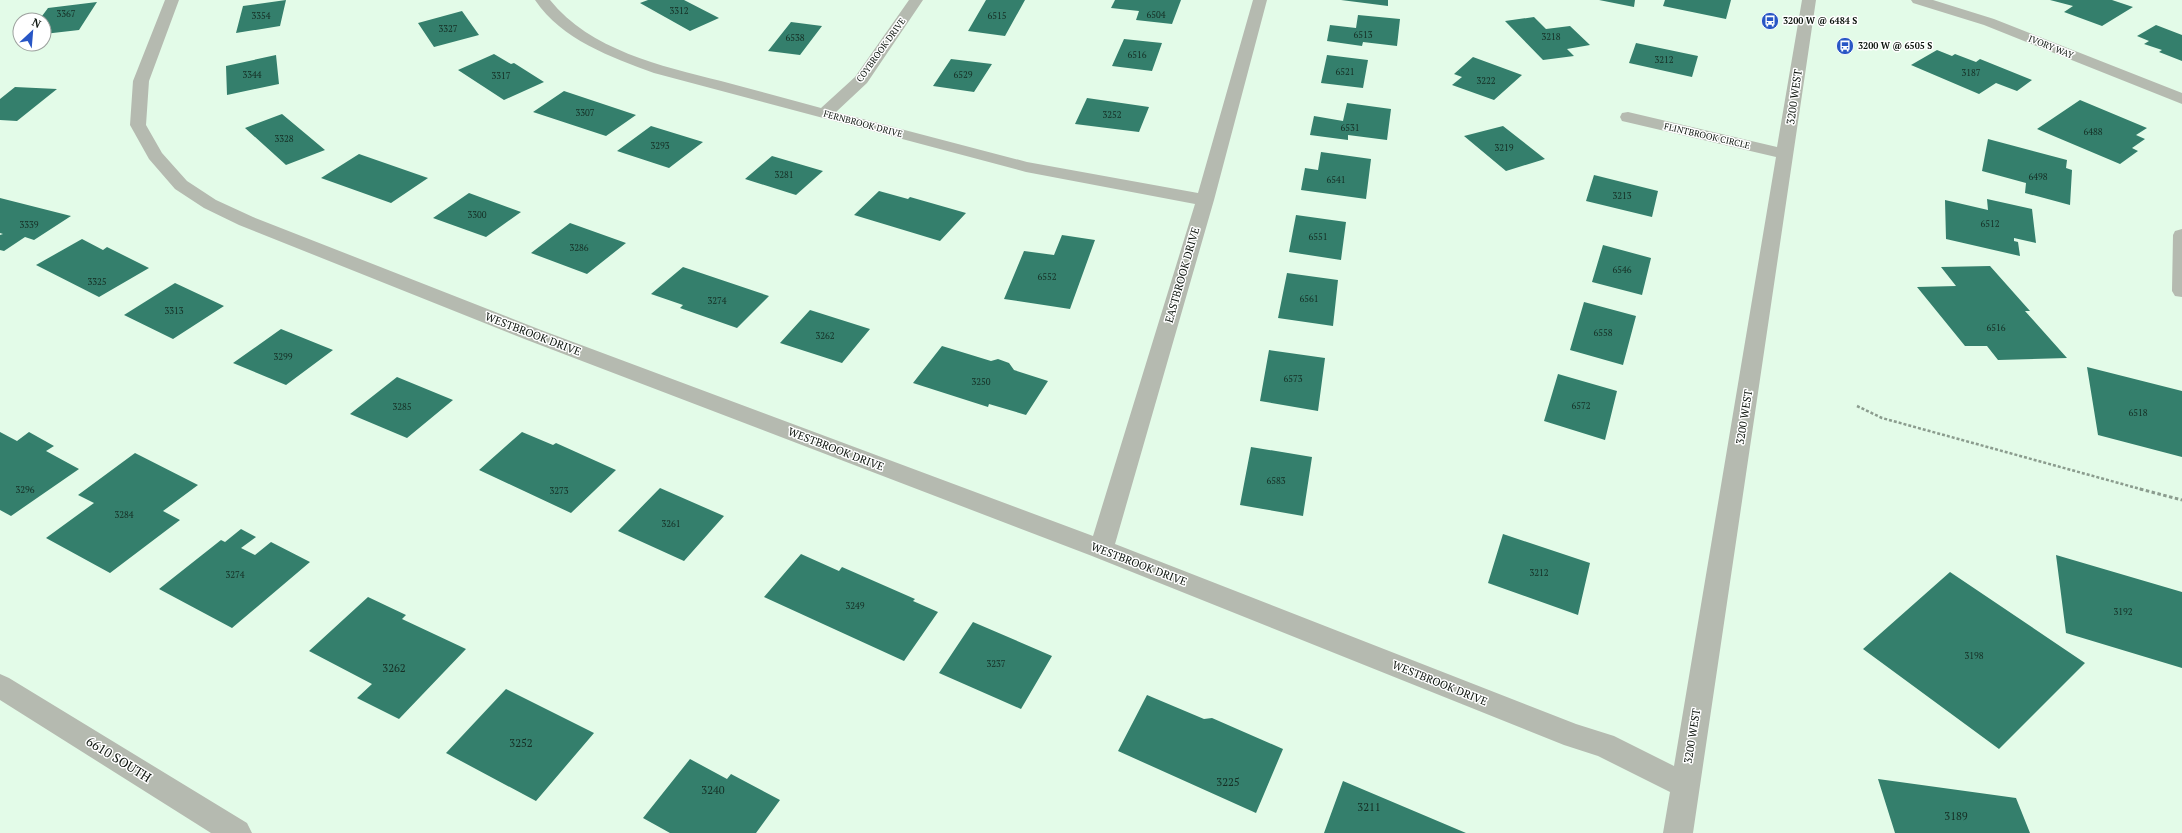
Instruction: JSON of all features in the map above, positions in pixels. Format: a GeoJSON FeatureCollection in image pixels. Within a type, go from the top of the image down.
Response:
{"type":"FeatureCollection","features":[{"type":"Feature","properties":{"kind":"street","name":"WESTBROOK DRIVE"},"geometry":{"type":"LineString","coordinates":[[172,0],[141,82],[138,125],[155,156],[181,185],[210,204],[246,222],[534,335],[1101,549],[1574,736],[1604,745],[1684,785]]}},
{"type":"Feature","properties":{"kind":"street","name":"FERNBROOK DRIVE"},"geometry":{"type":"LineString","coordinates":[[542,0],[552,14],[596,44],[660,70],[1026,168],[1205,200]]}},
{"type":"Feature","properties":{"kind":"street","name":"COYBROOK DRIVE"},"geometry":{"type":"LineString","coordinates":[[825,113],[861,80],[916,0]]}},
{"type":"Feature","properties":{"kind":"street","name":"EASTBROOK DRIVE"},"geometry":{"type":"LineString","coordinates":[[1101,549],[1205,200],[1260,0]]}},
{"type":"Feature","properties":{"kind":"street","name":"3200 WEST"},"geometry":{"type":"LineString","coordinates":[[1678,833],[1684,785],[1786,154],[1809,0]]}},
{"type":"Feature","properties":{"kind":"street","name":"IVORY WAY"},"geometry":{"type":"LineString","coordinates":[[1918,0],[1989,22],[2182,100]]}},
{"type":"Feature","properties":{"kind":"street","name":"FLINTBROOK CIRCLE"},"geometry":{"type":"LineString","coordinates":[[1628,117],[1786,154]]}},
{"type":"Feature","properties":{"kind":"street"},"geometry":{"type":"LineString","coordinates":[[2182,235],[2182,290]]}},
{"type":"Feature","properties":{"kind":"street","name":"6610 SOUTH"},"geometry":{"type":"LineString","coordinates":[[0,686],[237,833]]}},
{"type":"Feature","properties":{"kind":"path"},"geometry":{"type":"LineString","coordinates":[[1857,406],[1882,418],[2182,500]]}},
{"type":"Feature","properties":{"kind":"building"},"geometry":{"type":"Polygon","coordinates":[[[286,0],[280,26],[236,33],[243,6],[286,0]]]}},
{"type":"Feature","properties":{"kind":"building"},"geometry":{"type":"Polygon","coordinates":[[[648,0],[684,0],[719,18],[690,31],[640,3],[648,0]]]}},
{"type":"Feature","properties":{"kind":"building"},"geometry":{"type":"Polygon","coordinates":[[[986,0],[1025,0],[1005,36],[968,31],[986,0]]]}},
{"type":"Feature","properties":{"kind":"building"},"geometry":{"type":"Polygon","coordinates":[[[1115,0],[1181,0],[1172,24],[1136,20],[1139,11],[1111,8],[1115,0]]]}},
{"type":"Feature","properties":{"kind":"building"},"geometry":{"type":"Polygon","coordinates":[[[1341,0],[1388,0],[1388,6],[1341,0]]]}},
{"type":"Feature","properties":{"kind":"building"},"geometry":{"type":"Polygon","coordinates":[[[1599,0],[1635,0],[1634,7],[1599,0]]]}},
{"type":"Feature","properties":{"kind":"building"},"geometry":{"type":"Polygon","coordinates":[[[1665,0],[1731,0],[1726,19],[1663,6],[1665,0]]]}},
{"type":"Feature","properties":{"kind":"building"},"geometry":{"type":"Polygon","coordinates":[[[2050,0],[2112,0],[2133,7],[2102,26],[2064,12],[2073,6],[2050,0]]]}},
{"type":"Feature","properties":{"kind":"building"},"geometry":{"type":"Polygon","coordinates":[[[97,2],[79,30],[52,33],[52,12],[45,12],[48,8],[97,2]]]}},
{"type":"Feature","properties":{"kind":"building"},"geometry":{"type":"Polygon","coordinates":[[[462,11],[479,35],[434,47],[418,23],[462,11]]]}},
{"type":"Feature","properties":{"kind":"building"},"geometry":{"type":"Polygon","coordinates":[[[1358,15],[1400,19],[1397,46],[1363,42],[1362,46],[1327,41],[1330,25],[1356,28],[1358,15]]]}},
{"type":"Feature","properties":{"kind":"building"},"geometry":{"type":"Polygon","coordinates":[[[1534,17],[1546,29],[1570,26],[1590,45],[1567,49],[1574,56],[1543,60],[1505,21],[1534,17]]]}},
{"type":"Feature","properties":{"kind":"building"},"geometry":{"type":"Polygon","coordinates":[[[791,22],[822,26],[800,55],[768,51],[791,22]]]}},
{"type":"Feature","properties":{"kind":"building"},"geometry":{"type":"Polygon","coordinates":[[[2156,25],[2182,35],[2182,61],[2159,52],[2162,50],[2144,44],[2149,41],[2137,36],[2156,25]]]}},
{"type":"Feature","properties":{"kind":"building"},"geometry":{"type":"Polygon","coordinates":[[[1124,39],[1162,43],[1152,71],[1112,66],[1124,39]]]}},
{"type":"Feature","properties":{"kind":"building"},"geometry":{"type":"Polygon","coordinates":[[[1636,43],[1698,56],[1692,77],[1629,63],[1636,43]]]}},
{"type":"Feature","properties":{"kind":"building"},"geometry":{"type":"Polygon","coordinates":[[[1937,50],[1952,56],[1955,54],[1976,62],[1980,59],[2032,80],[2017,91],[1996,83],[1979,94],[1911,65],[1937,50]]]}},
{"type":"Feature","properties":{"kind":"building"},"geometry":{"type":"Polygon","coordinates":[[[494,54],[511,64],[514,63],[544,82],[504,100],[458,70],[494,54]]]}},
{"type":"Feature","properties":{"kind":"building"},"geometry":{"type":"Polygon","coordinates":[[[276,55],[279,84],[227,95],[226,66],[276,55]]]}},
{"type":"Feature","properties":{"kind":"building"},"geometry":{"type":"Polygon","coordinates":[[[1327,55],[1368,60],[1363,88],[1321,83],[1327,55]]]}},
{"type":"Feature","properties":{"kind":"building"},"geometry":{"type":"Polygon","coordinates":[[[1473,57],[1522,75],[1494,100],[1452,85],[1462,77],[1454,74],[1473,57]]]}},
{"type":"Feature","properties":{"kind":"building"},"geometry":{"type":"Polygon","coordinates":[[[951,59],[992,64],[974,92],[933,86],[951,59]]]}},
{"type":"Feature","properties":{"kind":"building"},"geometry":{"type":"Polygon","coordinates":[[[15,87],[57,89],[17,121],[0,120],[0,99],[15,87]]]}},
{"type":"Feature","properties":{"kind":"building"},"geometry":{"type":"Polygon","coordinates":[[[564,91],[636,115],[606,136],[533,112],[564,91]]]}},
{"type":"Feature","properties":{"kind":"building"},"geometry":{"type":"Polygon","coordinates":[[[1087,98],[1149,107],[1139,132],[1075,124],[1087,98]]]}},
{"type":"Feature","properties":{"kind":"building"},"geometry":{"type":"Polygon","coordinates":[[[2080,100],[2147,128],[2136,135],[2145,139],[2132,148],[2138,151],[2120,164],[2037,129],[2080,100]]]}},
{"type":"Feature","properties":{"kind":"building"},"geometry":{"type":"Polygon","coordinates":[[[1347,103],[1391,109],[1387,140],[1348,135],[1348,140],[1310,135],[1314,116],[1343,121],[1347,103]]]}},
{"type":"Feature","properties":{"kind":"building"},"geometry":{"type":"Polygon","coordinates":[[[282,114],[325,150],[286,165],[245,128],[282,114]]]}},
{"type":"Feature","properties":{"kind":"building"},"geometry":{"type":"Polygon","coordinates":[[[651,126],[703,142],[669,168],[617,151],[651,126]]]}},
{"type":"Feature","properties":{"kind":"building"},"geometry":{"type":"Polygon","coordinates":[[[1503,126],[1545,159],[1506,171],[1464,136],[1503,126]]]}},
{"type":"Feature","properties":{"kind":"building"},"geometry":{"type":"Polygon","coordinates":[[[1988,139],[2067,160],[2066,168],[2072,170],[2070,205],[2025,193],[2026,183],[1982,171],[1988,139]]]}},
{"type":"Feature","properties":{"kind":"building"},"geometry":{"type":"Polygon","coordinates":[[[1321,152],[1371,159],[1366,199],[1301,190],[1305,168],[1318,170],[1321,152]]]}},
{"type":"Feature","properties":{"kind":"building"},"geometry":{"type":"Polygon","coordinates":[[[359,154],[428,178],[391,203],[321,178],[359,154]]]}},
{"type":"Feature","properties":{"kind":"building"},"geometry":{"type":"Polygon","coordinates":[[[772,156],[823,171],[796,195],[745,179],[772,156]]]}},
{"type":"Feature","properties":{"kind":"building"},"geometry":{"type":"Polygon","coordinates":[[[1594,175],[1658,191],[1652,217],[1586,201],[1594,175]]]}},
{"type":"Feature","properties":{"kind":"building"},"geometry":{"type":"Polygon","coordinates":[[[879,191],[908,199],[910,197],[966,213],[940,241],[854,215],[879,191]]]}},
{"type":"Feature","properties":{"kind":"building"},"geometry":{"type":"Polygon","coordinates":[[[469,193],[521,212],[486,237],[433,218],[469,193]]]}},
{"type":"Feature","properties":{"kind":"building"},"geometry":{"type":"Polygon","coordinates":[[[0,198],[71,216],[34,240],[25,237],[4,251],[0,250],[0,235],[3,234],[0,233],[0,198]]]}},
{"type":"Feature","properties":{"kind":"building"},"geometry":{"type":"Polygon","coordinates":[[[1987,199],[2032,209],[2036,243],[2014,238],[2014,241],[2018,242],[2020,256],[1946,239],[1945,200],[1988,210],[1987,199]]]}},
{"type":"Feature","properties":{"kind":"building"},"geometry":{"type":"Polygon","coordinates":[[[1296,215],[1346,222],[1341,260],[1289,252],[1296,215]]]}},
{"type":"Feature","properties":{"kind":"building"},"geometry":{"type":"Polygon","coordinates":[[[570,223],[626,243],[587,274],[531,253],[570,223]]]}},
{"type":"Feature","properties":{"kind":"building"},"geometry":{"type":"Polygon","coordinates":[[[1062,235],[1095,240],[1070,309],[1004,299],[1024,251],[1054,255],[1062,235]]]}},
{"type":"Feature","properties":{"kind":"building"},"geometry":{"type":"Polygon","coordinates":[[[82,239],[103,250],[107,247],[149,268],[99,297],[36,265],[82,239]]]}},
{"type":"Feature","properties":{"kind":"building"},"geometry":{"type":"Polygon","coordinates":[[[1603,245],[1651,258],[1642,295],[1592,282],[1603,245]]]}},
{"type":"Feature","properties":{"kind":"building"},"geometry":{"type":"Polygon","coordinates":[[[1990,266],[2030,311],[2025,311],[2067,358],[1998,360],[1987,346],[1965,346],[1917,287],[1956,286],[1941,267],[1990,266]]]}},
{"type":"Feature","properties":{"kind":"building"},"geometry":{"type":"Polygon","coordinates":[[[683,267],[769,296],[737,328],[680,308],[683,305],[651,294],[683,267]]]}},
{"type":"Feature","properties":{"kind":"building"},"geometry":{"type":"Polygon","coordinates":[[[1287,273],[1338,280],[1333,326],[1278,318],[1287,273]]]}},
{"type":"Feature","properties":{"kind":"building"},"geometry":{"type":"Polygon","coordinates":[[[175,283],[224,306],[173,339],[124,315],[175,283]]]}},
{"type":"Feature","properties":{"kind":"building"},"geometry":{"type":"Polygon","coordinates":[[[1584,302],[1636,316],[1623,365],[1570,350],[1584,302]]]}},
{"type":"Feature","properties":{"kind":"building"},"geometry":{"type":"Polygon","coordinates":[[[810,310],[870,329],[842,363],[780,343],[810,310]]]}},
{"type":"Feature","properties":{"kind":"building"},"geometry":{"type":"Polygon","coordinates":[[[281,329],[333,350],[286,385],[233,363],[281,329]]]}},
{"type":"Feature","properties":{"kind":"building"},"geometry":{"type":"Polygon","coordinates":[[[942,346],[991,361],[998,359],[1009,363],[1014,370],[1048,381],[1026,415],[989,404],[988,407],[913,383],[942,346]]]}},
{"type":"Feature","properties":{"kind":"building"},"geometry":{"type":"Polygon","coordinates":[[[1269,350],[1325,358],[1318,411],[1260,401],[1269,350]]]}},
{"type":"Feature","properties":{"kind":"building"},"geometry":{"type":"Polygon","coordinates":[[[2087,367],[2182,391],[2182,457],[2098,435],[2087,367]]]}},
{"type":"Feature","properties":{"kind":"building"},"geometry":{"type":"Polygon","coordinates":[[[1558,374],[1617,391],[1605,440],[1544,421],[1558,374]]]}},
{"type":"Feature","properties":{"kind":"building"},"geometry":{"type":"Polygon","coordinates":[[[397,377],[453,400],[407,438],[350,414],[397,377]]]}},
{"type":"Feature","properties":{"kind":"building"},"geometry":{"type":"Polygon","coordinates":[[[0,432],[17,441],[29,432],[54,446],[46,451],[79,469],[11,516],[0,510],[0,432]]]}},
{"type":"Feature","properties":{"kind":"building"},"geometry":{"type":"Polygon","coordinates":[[[522,432],[553,445],[556,443],[616,470],[571,513],[479,470],[522,432]]]}},
{"type":"Feature","properties":{"kind":"building"},"geometry":{"type":"Polygon","coordinates":[[[1251,447],[1312,457],[1303,516],[1240,505],[1251,447]]]}},
{"type":"Feature","properties":{"kind":"building"},"geometry":{"type":"Polygon","coordinates":[[[135,453],[198,485],[163,511],[180,520],[110,573],[46,538],[94,503],[78,495],[135,453]]]}},
{"type":"Feature","properties":{"kind":"building"},"geometry":{"type":"Polygon","coordinates":[[[660,488],[724,516],[684,561],[618,531],[660,488]]]}},
{"type":"Feature","properties":{"kind":"building"},"geometry":{"type":"Polygon","coordinates":[[[241,529],[256,537],[241,548],[255,555],[271,542],[310,562],[232,628],[159,589],[221,540],[225,542],[241,529]]]}},
{"type":"Feature","properties":{"kind":"building"},"geometry":{"type":"Polygon","coordinates":[[[1503,534],[1590,563],[1578,615],[1488,583],[1503,534]]]}},
{"type":"Feature","properties":{"kind":"building"},"geometry":{"type":"Polygon","coordinates":[[[801,554],[839,571],[842,567],[915,599],[913,601],[938,612],[904,661],[764,597],[801,554]]]}},
{"type":"Feature","properties":{"kind":"building"},"geometry":{"type":"Polygon","coordinates":[[[2056,555],[2182,592],[2182,668],[2066,633],[2056,555]]]}},
{"type":"Feature","properties":{"kind":"building"},"geometry":{"type":"Polygon","coordinates":[[[1950,572],[2085,663],[1999,749],[1863,649],[1950,572]]]}},
{"type":"Feature","properties":{"kind":"building"},"geometry":{"type":"Polygon","coordinates":[[[368,597],[406,615],[402,619],[466,649],[399,719],[357,698],[372,684],[309,651],[368,597]]]}},
{"type":"Feature","properties":{"kind":"building"},"geometry":{"type":"Polygon","coordinates":[[[973,622],[1052,656],[1021,709],[939,673],[973,622]]]}},
{"type":"Feature","properties":{"kind":"building"},"geometry":{"type":"Polygon","coordinates":[[[506,689],[594,733],[536,801],[446,753],[506,689]]]}},
{"type":"Feature","properties":{"kind":"building"},"geometry":{"type":"Polygon","coordinates":[[[1147,695],[1204,719],[1212,718],[1283,749],[1256,813],[1118,751],[1147,695]]]}},
{"type":"Feature","properties":{"kind":"building"},"geometry":{"type":"Polygon","coordinates":[[[690,759],[727,779],[731,774],[780,800],[756,833],[670,833],[643,818],[690,759]]]}},
{"type":"Feature","properties":{"kind":"building"},"geometry":{"type":"Polygon","coordinates":[[[1878,779],[2016,798],[2030,833],[1895,833],[1878,779]]]}},
{"type":"Feature","properties":{"kind":"building"},"geometry":{"type":"Polygon","coordinates":[[[1343,781],[1466,833],[1324,833],[1343,781]]]}},
{"type":"Feature","properties":{"kind":"place","name":"3200 W @ 6484 S"},"geometry":{"type":"Point","coordinates":[1770,21]}},
{"type":"Feature","properties":{"kind":"place","name":"3200 W @ 6505 S"},"geometry":{"type":"Point","coordinates":[1845,46]}}]}
